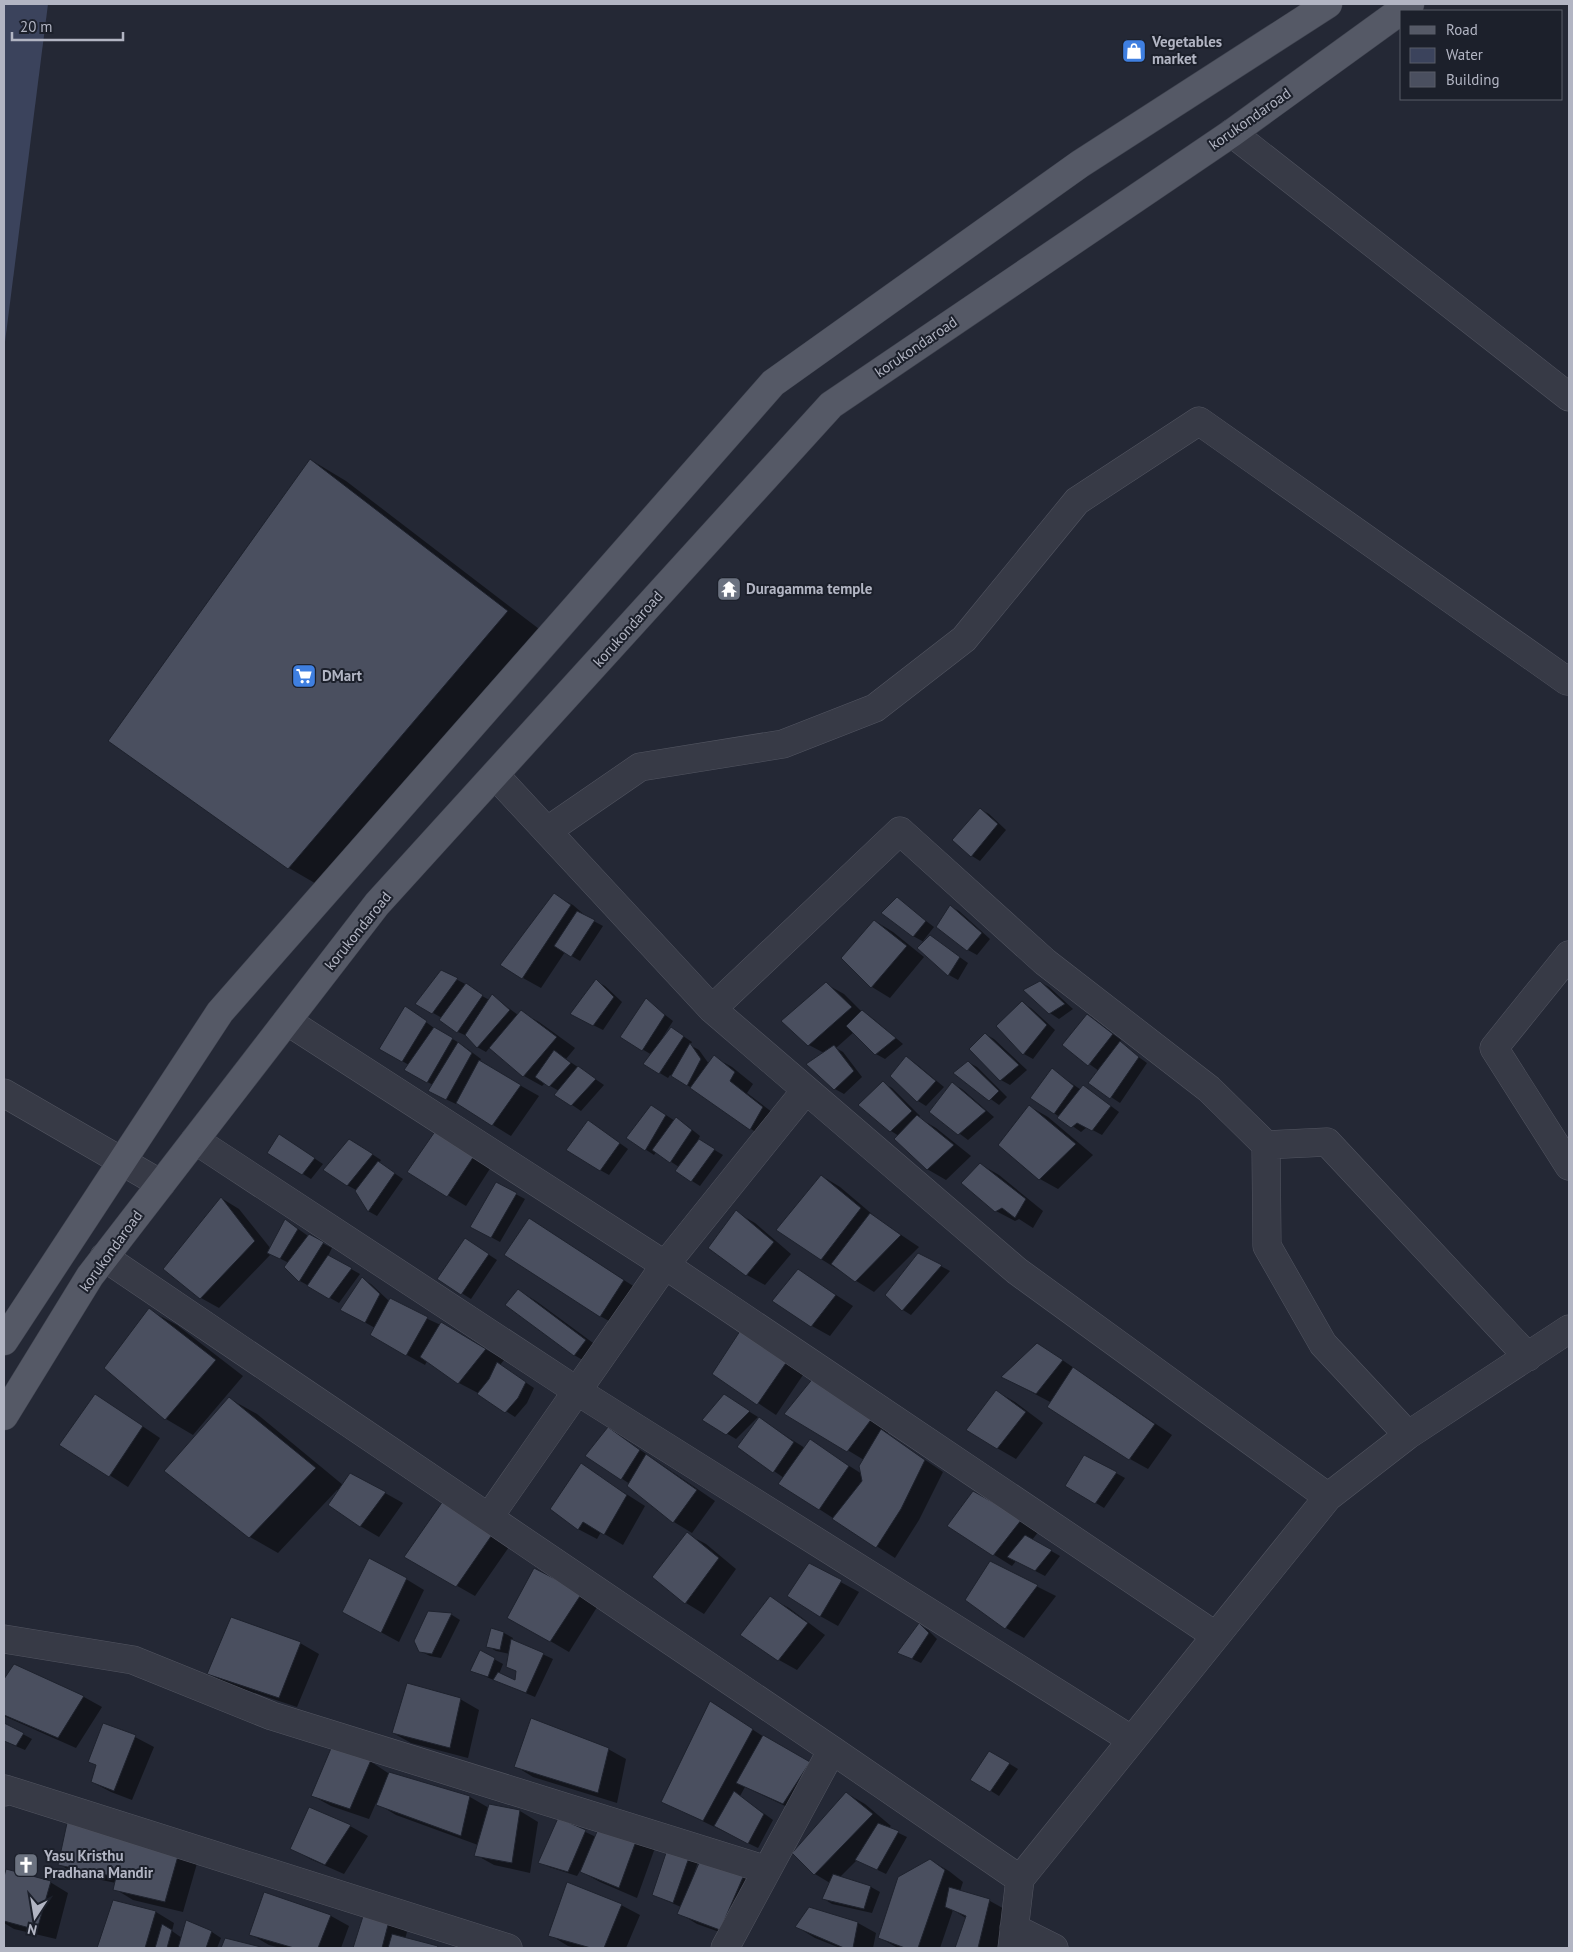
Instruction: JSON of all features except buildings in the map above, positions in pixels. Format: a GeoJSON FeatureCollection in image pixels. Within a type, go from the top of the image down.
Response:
{"type":"FeatureCollection","features":[{"type":"Feature","properties":{"kind":"main road"},"geometry":{"type":"LineString","coordinates":[[4,1341],[220,1012],[773,383],[1080,164],[1328,4]]}},
{"type":"Feature","properties":{"kind":"main road","name":"korukondaroad"},"geometry":{"type":"LineString","coordinates":[[4,1416],[90,1276],[377,904],[831,405],[1232,133],[1400,11]]}},
{"type":"Feature","properties":{"kind":"street"},"geometry":{"type":"LineString","coordinates":[[1232,133],[1569,397]]}},
{"type":"Feature","properties":{"kind":"street"},"geometry":{"type":"LineString","coordinates":[[547,832],[640,767],[783,744],[875,708],[964,639],[1077,501],[1199,421],[1567,681],[1569,678]]}},
{"type":"Feature","properties":{"kind":"street"},"geometry":{"type":"LineString","coordinates":[[495,775],[712,1009],[1017,1271],[1328,1497]]}},
{"type":"Feature","properties":{"kind":"street"},"geometry":{"type":"LineString","coordinates":[[712,1009],[900,831],[1045,962],[1209,1089],[1266,1145],[1267,1246],[1323,1344],[1408,1435]]}},
{"type":"Feature","properties":{"kind":"street"},"geometry":{"type":"LineString","coordinates":[[1569,955],[1494,1048],[1569,1166]]}},
{"type":"Feature","properties":{"kind":"street"},"geometry":{"type":"LineString","coordinates":[[287,1021],[665,1266],[1216,1636]]}},
{"type":"Feature","properties":{"kind":"street"},"geometry":{"type":"LineString","coordinates":[[489,1518],[665,1266],[806,1090]]}},
{"type":"Feature","properties":{"kind":"street"},"geometry":{"type":"LineString","coordinates":[[4,1093],[161,1184]]}},
{"type":"Feature","properties":{"kind":"street"},"geometry":{"type":"LineString","coordinates":[[195,1140],[577,1391],[1132,1740]]}},
{"type":"Feature","properties":{"kind":"street"},"geometry":{"type":"LineString","coordinates":[[1266,1145],[1327,1142],[1528,1357]]}},
{"type":"Feature","properties":{"kind":"street"},"geometry":{"type":"LineString","coordinates":[[104,1257],[1020,1879]]}},
{"type":"Feature","properties":{"kind":"street"},"geometry":{"type":"LineString","coordinates":[[1054,1948],[1013,1938],[1020,1879],[1328,1497],[1408,1435],[1569,1329]]}},
{"type":"Feature","properties":{"kind":"street"},"geometry":{"type":"LineString","coordinates":[[4,1639],[132,1660],[272,1716],[768,1870]]}},
{"type":"Feature","properties":{"kind":"street"},"geometry":{"type":"LineString","coordinates":[[725,1948],[832,1750]]}},
{"type":"Feature","properties":{"kind":"street"},"geometry":{"type":"LineString","coordinates":[[4,1792],[5,1789],[508,1948]]}},
{"type":"Feature","properties":{"kind":"water"},"geometry":{"type":"Polygon","coordinates":[[[4,4],[48,4],[4,350],[4,4]]]}},
{"type":"Feature","properties":{"kind":"place","name":"Vegetables market"},"geometry":{"type":"Point","coordinates":[1134,51]}},
{"type":"Feature","properties":{"kind":"place","name":"Duragamma temple"},"geometry":{"type":"Point","coordinates":[729,589]}},
{"type":"Feature","properties":{"kind":"place","name":"DMart"},"geometry":{"type":"Point","coordinates":[304,676]}},
{"type":"Feature","properties":{"kind":"place","name":"Yasu Kristhu Pradhana Mandir"},"geometry":{"type":"Point","coordinates":[26,1865]}}]}
